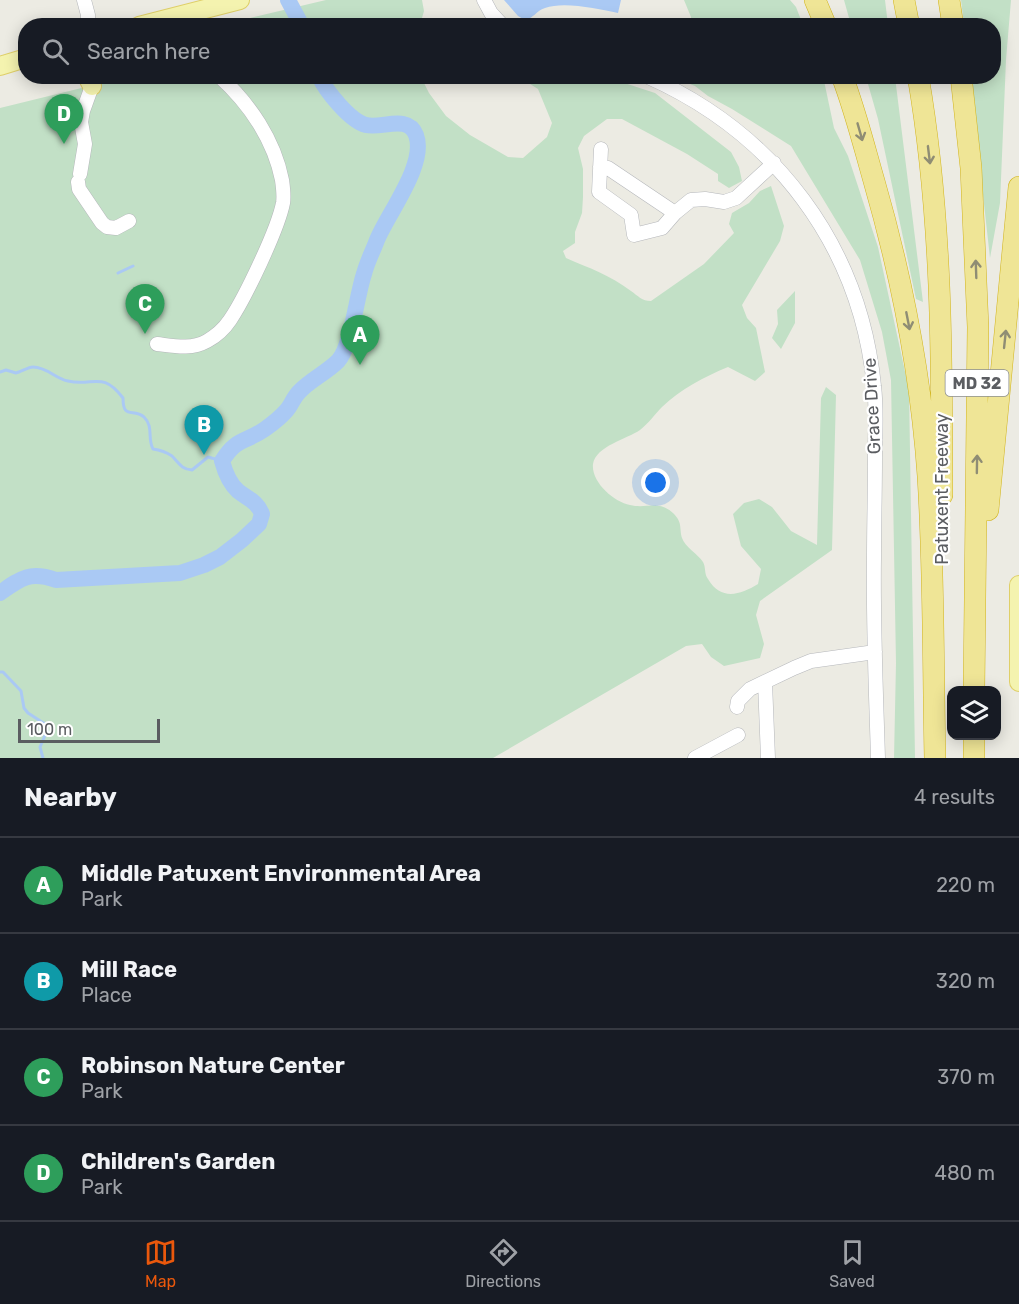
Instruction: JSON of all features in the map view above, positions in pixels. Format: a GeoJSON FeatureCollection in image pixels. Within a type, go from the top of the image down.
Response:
{"type":"FeatureCollection","features":[{"type":"Feature","properties":{"kind":"highway"},"geometry":{"type":"LineString","coordinates":[[815,0],[823,18]]}},
{"type":"Feature","properties":{"kind":"highway"},"geometry":{"type":"LineString","coordinates":[[826,0],[831,18]]}},
{"type":"Feature","properties":{"kind":"highway"},"geometry":{"type":"LineString","coordinates":[[904,0],[907,18]]}},
{"type":"Feature","properties":{"kind":"highway"},"geometry":{"type":"LineString","coordinates":[[949,0],[952,18]]}},
{"type":"Feature","properties":{"kind":"highway"},"geometry":{"type":"LineString","coordinates":[[846,84],[901,283],[918,374],[928,477],[935,758]]}},
{"type":"Feature","properties":{"kind":"highway","name":"Patuxent Freeway"},"geometry":{"type":"LineString","coordinates":[[919,84],[931,172],[942,328],[940,758]]}},
{"type":"Feature","properties":{"kind":"highway","name":"Patuxent Freeway"},"geometry":{"type":"LineString","coordinates":[[962,84],[971,168],[978,327],[975,686]]}},
{"type":"Feature","properties":{"kind":"highway"},"geometry":{"type":"LineString","coordinates":[[975,686],[983,619],[987,520],[1019,187]]}},
{"type":"Feature","properties":{"kind":"highway"},"geometry":{"type":"LineString","coordinates":[[974,740],[974,758]]}},
{"type":"Feature","properties":{"kind":"main road"},"geometry":{"type":"LineString","coordinates":[[201,9],[225,0]]}},
{"type":"Feature","properties":{"kind":"main road"},"geometry":{"type":"LineString","coordinates":[[170,18],[240,0]]}},
{"type":"Feature","properties":{"kind":"main road"},"geometry":{"type":"LineString","coordinates":[[0,66],[18,60]]}},
{"type":"Feature","properties":{"kind":"main road"},"geometry":{"type":"LineString","coordinates":[[1019,585],[1019,682]]}},
{"type":"Feature","properties":{"kind":"street"},"geometry":{"type":"LineString","coordinates":[[84,0],[88,18]]}},
{"type":"Feature","properties":{"kind":"street"},"geometry":{"type":"LineString","coordinates":[[484,0],[496,18]]}},
{"type":"Feature","properties":{"kind":"street"},"geometry":{"type":"LineString","coordinates":[[90,84],[81,122],[85,144],[78,189],[102,223],[116,228],[129,221]]}},
{"type":"Feature","properties":{"kind":"street"},"geometry":{"type":"LineString","coordinates":[[158,344],[178,347],[192,346],[205,342],[220,332],[231,319],[243,296],[283,203],[282,180],[266,132],[228,84]]}},
{"type":"Feature","properties":{"kind":"street","name":"Grace Drive"},"geometry":{"type":"LineString","coordinates":[[662,84],[698,102],[723,119],[753,142],[774,163],[805,201],[834,248],[852,289],[866,334],[876,419],[874,574],[878,758]]}},
{"type":"Feature","properties":{"kind":"street"},"geometry":{"type":"LineString","coordinates":[[601,149],[599,192],[631,215],[634,235],[662,228],[691,200],[724,202],[736,198],[774,163]]}},
{"type":"Feature","properties":{"kind":"street"},"geometry":{"type":"LineString","coordinates":[[600,167],[608,168],[675,213]]}},
{"type":"Feature","properties":{"kind":"street"},"geometry":{"type":"LineString","coordinates":[[737,707],[742,695],[765,681],[811,661],[875,652]]}},
{"type":"Feature","properties":{"kind":"street"},"geometry":{"type":"LineString","coordinates":[[765,681],[768,758]]}},
{"type":"Feature","properties":{"kind":"street"},"geometry":{"type":"LineString","coordinates":[[695,758],[738,735]]}},
{"type":"Feature","properties":{"kind":"green space"},"geometry":{"type":"Polygon","coordinates":[[[326,0],[422,0],[424,11],[422,18],[250,18],[326,0]]]}},
{"type":"Feature","properties":{"kind":"green space"},"geometry":{"type":"Polygon","coordinates":[[[684,0],[790,0],[800,18],[691,18],[684,0]]]}},
{"type":"Feature","properties":{"kind":"green space"},"geometry":{"type":"Polygon","coordinates":[[[844,0],[885,0],[887,18],[849,18],[844,0]]]}},
{"type":"Feature","properties":{"kind":"green space"},"geometry":{"type":"Polygon","coordinates":[[[961,0],[1011,0],[1000,203],[990,258],[971,84],[1001,84],[1001,18],[963,18],[961,0]]]}},
{"type":"Feature","properties":{"kind":"green space"},"geometry":{"type":"Polygon","coordinates":[[[98,84],[424,84],[446,116],[470,135],[508,157],[523,158],[547,137],[552,123],[538,89],[530,84],[627,84],[655,93],[731,152],[739,167],[742,181],[729,188],[718,181],[718,174],[687,154],[622,119],[607,119],[584,136],[578,148],[583,169],[582,213],[575,232],[575,243],[563,251],[566,258],[607,276],[640,298],[651,301],[704,264],[734,233],[729,224],[732,213],[749,203],[760,191],[771,186],[784,226],[780,241],[742,305],[747,318],[756,328],[765,372],[755,381],[728,367],[702,379],[669,401],[640,430],[600,452],[595,458],[593,471],[600,484],[617,500],[636,506],[668,509],[679,522],[684,541],[703,562],[707,577],[713,586],[719,591],[731,594],[744,591],[758,584],[761,569],[741,546],[733,514],[744,503],[759,499],[772,507],[791,531],[817,545],[821,398],[826,387],[836,395],[832,550],[760,601],[756,615],[764,644],[760,658],[724,666],[711,657],[702,644],[686,646],[493,758],[0,758],[0,108],[98,84]]]}},
{"type":"Feature","properties":{"kind":"green space"},"geometry":{"type":"Polygon","coordinates":[[[690,84],[825,84],[834,128],[848,156],[878,247],[909,390],[915,758],[894,758],[896,663],[891,380],[882,332],[860,260],[791,146],[690,84]]]}},
{"type":"Feature","properties":{"kind":"green space"},"geometry":{"type":"Polygon","coordinates":[[[868,84],[896,84],[923,302],[916,299],[878,119],[868,84]]]}},
{"type":"Feature","properties":{"kind":"green space"},"geometry":{"type":"Polygon","coordinates":[[[795,291],[795,323],[781,349],[772,338],[778,324],[777,310],[795,291]]]}},
{"type":"Feature","properties":{"kind":"water"},"geometry":{"type":"Polygon","coordinates":[[[504,0],[621,0],[618,13],[562,5],[545,8],[531,18],[518,16],[504,0]]]}},
{"type":"Feature","properties":{"kind":"waterway"},"geometry":{"type":"LineString","coordinates":[[288,0],[298,18]]}},
{"type":"Feature","properties":{"kind":"waterway"},"geometry":{"type":"LineString","coordinates":[[0,593],[14,583],[32,576],[56,580],[180,573],[220,557],[259,524],[262,514],[260,510],[232,484],[222,461],[237,444],[268,427],[279,418],[299,392],[338,361],[343,354],[367,265],[382,229],[405,188],[416,160],[418,147],[416,135],[407,125],[366,125],[346,112],[324,84]]}},
{"type":"Feature","properties":{"kind":"waterway"},"geometry":{"type":"LineString","coordinates":[[118,273],[133,266]]}},
{"type":"Feature","properties":{"kind":"waterway"},"geometry":{"type":"LineString","coordinates":[[0,372],[6,370],[16,373],[33,367],[43,369],[68,381],[97,381],[109,384],[123,398],[123,405],[127,411],[140,415],[147,421],[153,449],[163,451],[172,456],[180,465],[192,470],[208,457],[222,461]]}},
{"type":"Feature","properties":{"kind":"waterway"},"geometry":{"type":"LineString","coordinates":[[0,672],[3,672],[21,691],[24,708],[28,713],[45,724],[47,731],[40,747],[43,758]]}},
{"type":"Feature","properties":{"kind":"place","name":"Children's Garden"},"geometry":{"type":"Point","coordinates":[64,144]}},
{"type":"Feature","properties":{"kind":"place","name":"Robinson Nature Center"},"geometry":{"type":"Point","coordinates":[145,334]}},
{"type":"Feature","properties":{"kind":"place","name":"Middle Patuxent Environmental Area"},"geometry":{"type":"Point","coordinates":[360,365]}},
{"type":"Feature","properties":{"kind":"place","name":"Mill Race"},"geometry":{"type":"Point","coordinates":[204,455]}}]}
